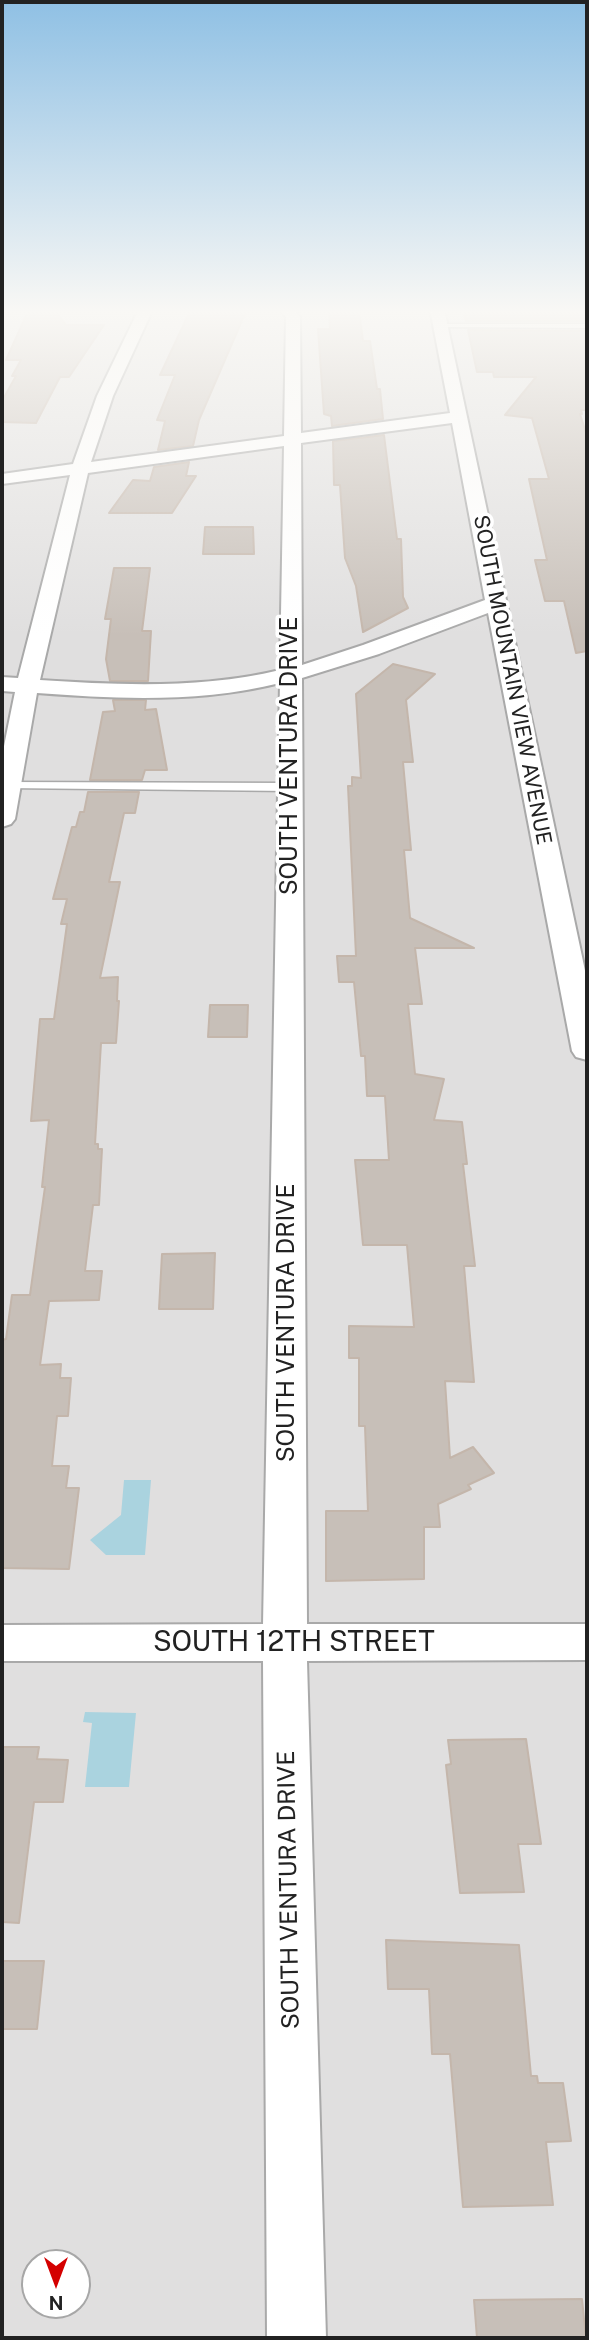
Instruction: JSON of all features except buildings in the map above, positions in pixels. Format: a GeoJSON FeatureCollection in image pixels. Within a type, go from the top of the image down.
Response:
{"type":"FeatureCollection","features":[{"type":"Feature","properties":{"kind":"street"},"geometry":{"type":"LineString","coordinates":[[2,820],[27,686],[80,469],[97,418]]}},
{"type":"Feature","properties":{"kind":"street","name":"SOUTH VENTURA DRIVE"},"geometry":{"type":"LineString","coordinates":[[292,418],[285,1642],[297,2338]]}},
{"type":"Feature","properties":{"kind":"street"},"geometry":{"type":"LineString","coordinates":[[2,479],[449,418]]}},
{"type":"Feature","properties":{"kind":"street","name":"SOUTH MOUNTAIN VIEW AVENUE"},"geometry":{"type":"LineString","coordinates":[[458,418],[582,997],[587,1051]]}},
{"type":"Feature","properties":{"kind":"street"},"geometry":{"type":"LineString","coordinates":[[2,684],[159,691],[230,686],[291,675],[496,603]]}},
{"type":"Feature","properties":{"kind":"street","name":"SOUTH 12TH STREET"},"geometry":{"type":"LineString","coordinates":[[2,1643],[587,1642]]}},
{"type":"Feature","properties":{"kind":"lane"},"geometry":{"type":"LineString","coordinates":[[8,786],[290,787]]}},
{"type":"Feature","properties":{"kind":"shaded area"},"geometry":{"type":"Polygon","coordinates":[[[2,418],[587,418],[587,2338],[2,2338],[2,418]]]}},
{"type":"Feature","properties":{"kind":"water"},"geometry":{"type":"Polygon","coordinates":[[[124,1480],[151,1480],[145,1555],[106,1555],[90,1540],[121,1515],[124,1480]]]}},
{"type":"Feature","properties":{"kind":"water"},"geometry":{"type":"Polygon","coordinates":[[[85,1712],[136,1713],[129,1787],[85,1787],[92,1723],[83,1722],[85,1712]]]}}]}
